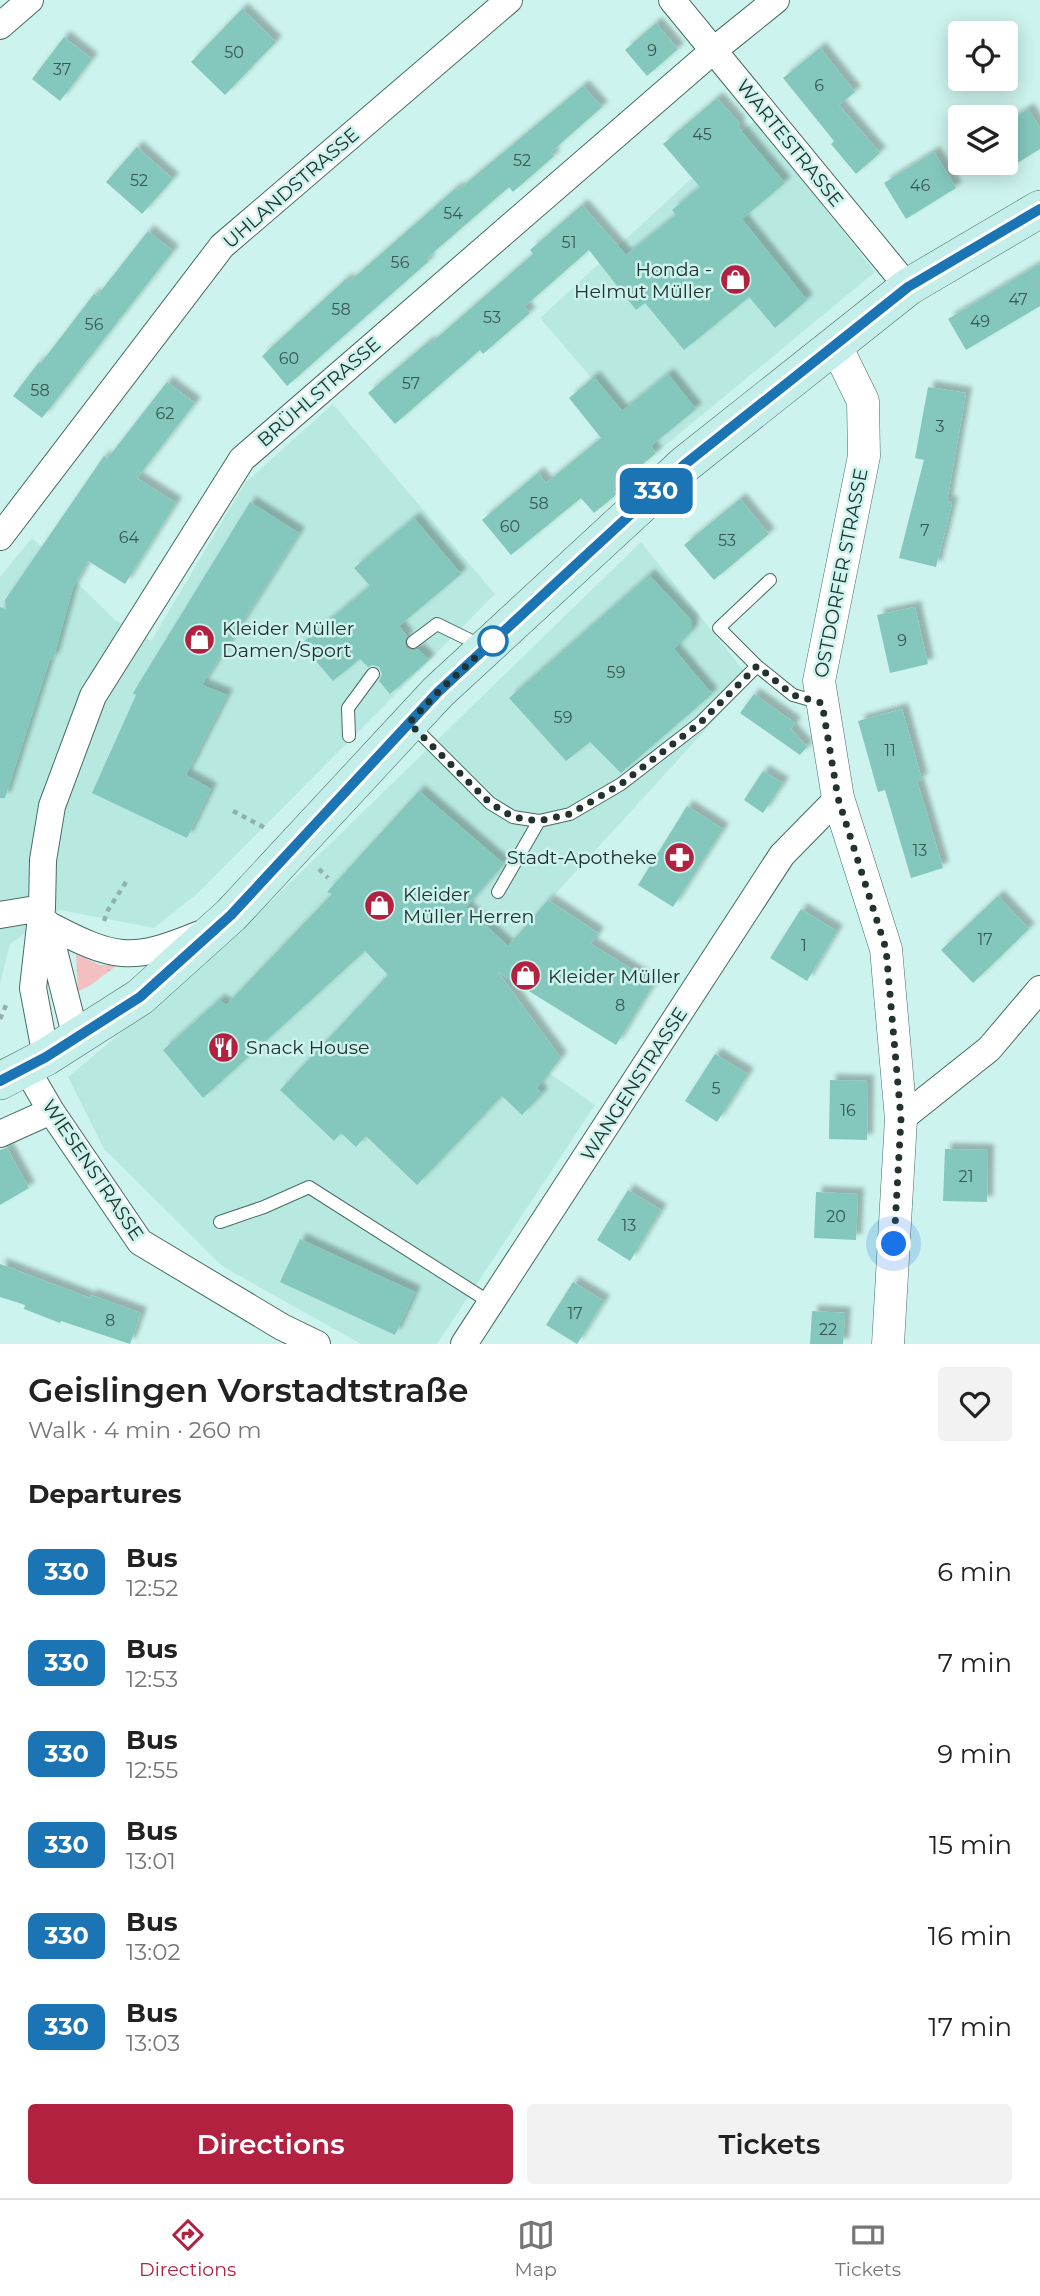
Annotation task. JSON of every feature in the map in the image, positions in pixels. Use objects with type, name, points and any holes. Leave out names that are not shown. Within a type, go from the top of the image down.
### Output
[{"type":"main road","points":[[37,1061],[140,997],[218,927],[438,692],[684,465],[908,287],[1040,209]]},
{"type":"street","points":[[0,26],[30,0]]},
{"type":"street","name":"UHLANDSTRASSE","points":[[0,537],[222,246],[509,0]]},
{"type":"street","name":"WARTESTRASSE","points":[[672,0],[908,287]]},
{"type":"street","name":"BRÜHLSTRASSE","points":[[37,1061],[45,916],[43,860],[52,806],[93,696],[242,458],[776,0]]},
{"type":"street","name":"OSTDORFER STRASSE","points":[[835,344],[863,401],[864,456],[819,681],[838,798],[886,949],[901,1119],[888,1344]]},
{"type":"street","name":"WANGENSTRASSE","points":[[464,1344],[782,855],[838,798]]},
{"type":"street","points":[[0,915],[45,916],[98,948],[132,955],[173,946],[218,927]]},
{"type":"street","name":"BRÜHLSTRASSE","points":[[37,1061],[33,988],[45,916]]},
{"type":"street","points":[[901,1119],[989,1049],[1040,989]]},
{"type":"street","name":"WIESENSTRASSE","points":[[37,1061],[51,1111],[140,1242],[279,1335],[317,1344]]},
{"type":"street","points":[[0,1134],[51,1111]]},
{"type":"lane","points":[[770,580],[719,628],[757,666],[793,695],[822,703]]},
{"type":"lane","points":[[413,642],[437,624],[486,648]]},
{"type":"lane","points":[[409,723],[490,803],[513,817],[539,821],[570,814],[621,784],[700,723],[757,666]]},
{"type":"lane","points":[[349,736],[348,708],[373,674]]},
{"type":"lane","points":[[498,892],[539,821]]},
{"type":"lane","points":[[220,1222],[264,1207],[309,1187],[491,1303]]},
{"type":"shaded area","points":[[755,120],[875,272],[656,453],[540,318]]},
{"type":"shaded area","points":[[333,404],[495,594],[198,893],[154,928],[60,910],[10,944],[0,984],[0,577],[32,538],[115,620],[151,641],[245,483]]},
{"type":"shaded area","points":[[641,542],[751,680],[453,1006],[595,1105],[437,1344],[361,1344],[222,1266],[104,1149],[68,1077],[226,945]]},
{"type":"green space","points":[[76,954],[100,965],[117,965],[91,985],[78,991]]},
{"type":"building","points":[[242,9],[276,42],[225,95],[191,62]]},
{"type":"building","points":[[656,23],[678,49],[647,76],[625,50]]},
{"type":"building","points":[[64,37],[92,59],[60,101],[32,79]]},
{"type":"building","points":[[820,48],[855,92],[839,105],[880,153],[856,174],[831,144],[834,141],[783,78]]},
{"type":"building","points":[[583,86],[602,107],[551,152],[554,156],[513,192],[509,187],[287,386],[262,356],[346,279],[349,282],[456,188],[458,190]]},
{"type":"building","points":[[717,98],[785,183],[742,219],[807,300],[775,328],[749,297],[684,350],[645,303],[636,310],[589,250],[524,307],[530,313],[483,354],[480,350],[395,424],[368,393],[428,342],[430,344],[533,254],[530,250],[582,205],[626,255],[676,215],[672,210],[700,187],[663,144]]},
{"type":"building","points":[[1028,109],[1040,128],[1040,149],[1018,163],[1018,115]]},
{"type":"building","points":[[137,147],[173,179],[142,214],[106,182]]},
{"type":"building","points":[[934,152],[956,188],[906,219],[884,183]]},
{"type":"building","points":[[148,231],[173,251],[42,418],[13,396]]},
{"type":"building","points":[[1040,264],[1040,306],[966,350],[948,319]]},
{"type":"building","points":[[668,374],[696,409],[651,446],[656,453],[613,489],[617,494],[594,513],[581,498],[511,555],[482,520],[538,473],[546,483],[601,438],[569,398],[594,377],[622,411]]},
{"type":"building","points":[[167,382],[195,403],[137,478],[176,503],[125,584],[88,561],[73,588],[53,660],[50,659],[5,798],[0,798],[0,607],[6,609],[5,600],[104,456],[107,459]]},
{"type":"building","points":[[928,387],[966,393],[947,501],[952,503],[936,567],[899,558],[924,460],[915,458]]},
{"type":"building","points":[[740,499],[769,534],[714,580],[684,545]]},
{"type":"building","name":"Kleider Müller Damen/Sport","points":[[250,502],[299,533],[202,685],[227,695],[186,775],[211,789],[187,838],[92,793],[136,695],[133,693]]},
{"type":"building","points":[[414,518],[461,574],[399,626],[407,636],[404,642],[406,648],[413,651],[418,649],[429,660],[390,694],[379,681],[382,674],[379,667],[368,667],[360,659],[333,681],[301,644],[370,586],[354,568]]},
{"type":"building","points":[[649,575],[692,621],[692,631],[674,649],[712,694],[621,773],[590,742],[566,761],[509,698]]},
{"type":"building","points":[[915,607],[928,664],[890,673],[877,615]]},
{"type":"building","points":[[754,694],[795,723],[791,729],[807,747],[800,755],[740,713]]},
{"type":"building","points":[[902,709],[922,780],[917,781],[943,868],[911,878],[885,790],[878,792],[858,721]]},
{"type":"building","points":[[763,771],[783,783],[763,813],[744,800]]},
{"type":"building","points":[[419,791],[504,864],[466,907],[508,946],[548,900],[598,933],[591,944],[654,983],[616,1045],[498,972],[561,1058],[537,1088],[542,1094],[522,1115],[502,1096],[417,1185],[366,1136],[356,1147],[341,1133],[334,1141],[280,1090],[388,975],[365,951],[203,1098],[163,1050],[219,1000],[226,1005],[332,894],[327,892]]},
{"type":"building","name":"Stadt-Apotheke","points":[[687,806],[723,829],[673,907],[638,885]]},
{"type":"building","points":[[998,896],[1029,929],[973,983],[941,950]]},
{"type":"building","points":[[801,909],[837,931],[807,981],[770,958]]},
{"type":"building","points":[[715,1054],[748,1074],[717,1122],[685,1101]]},
{"type":"building","points":[[830,1080],[868,1081],[867,1140],[829,1139]]},
{"type":"building","points":[[7,1148],[29,1188],[0,1205],[0,1150]]},
{"type":"building","points":[[945,1149],[988,1150],[987,1202],[943,1201]]},
{"type":"building","points":[[628,1190],[661,1210],[630,1261],[597,1240]]},
{"type":"building","points":[[816,1192],[858,1194],[856,1240],[814,1238]]},
{"type":"building","points":[[300,1239],[415,1292],[395,1335],[280,1282]]},
{"type":"building","points":[[0,1264],[90,1298],[91,1295],[141,1313],[130,1344],[61,1321],[60,1323],[24,1309],[25,1305],[0,1297]]},
{"type":"building","points":[[573,1282],[604,1301],[577,1344],[546,1325]]},
{"type":"building","points":[[812,1311],[845,1313],[843,1344],[810,1344]]},
{"type":"bus line","name":"330","points":[[0,1081],[46,1057],[140,997],[231,915],[438,692],[684,465],[908,287],[1040,209]]},
{"type":"place","name":"Honda - Helmut Müller","points":[[735,280]]},
{"type":"place","name":"Kleider Müller Damen/Sport","points":[[199,639]]},
{"type":"place","name":"Stadt-Apotheke","points":[[680,857]]},
{"type":"place","name":"Kleider Müller Herren","points":[[380,905]]},
{"type":"place","name":"Kleider Müller","points":[[525,976]]},
{"type":"place","name":"Snack House","points":[[223,1047]]},
{"type":"route","points":[[493,641],[409,723],[490,803],[513,817],[539,821],[570,814],[621,784],[700,723],[757,666],[793,695],[822,703],[838,798],[886,949],[901,1119],[894,1244]]}]
